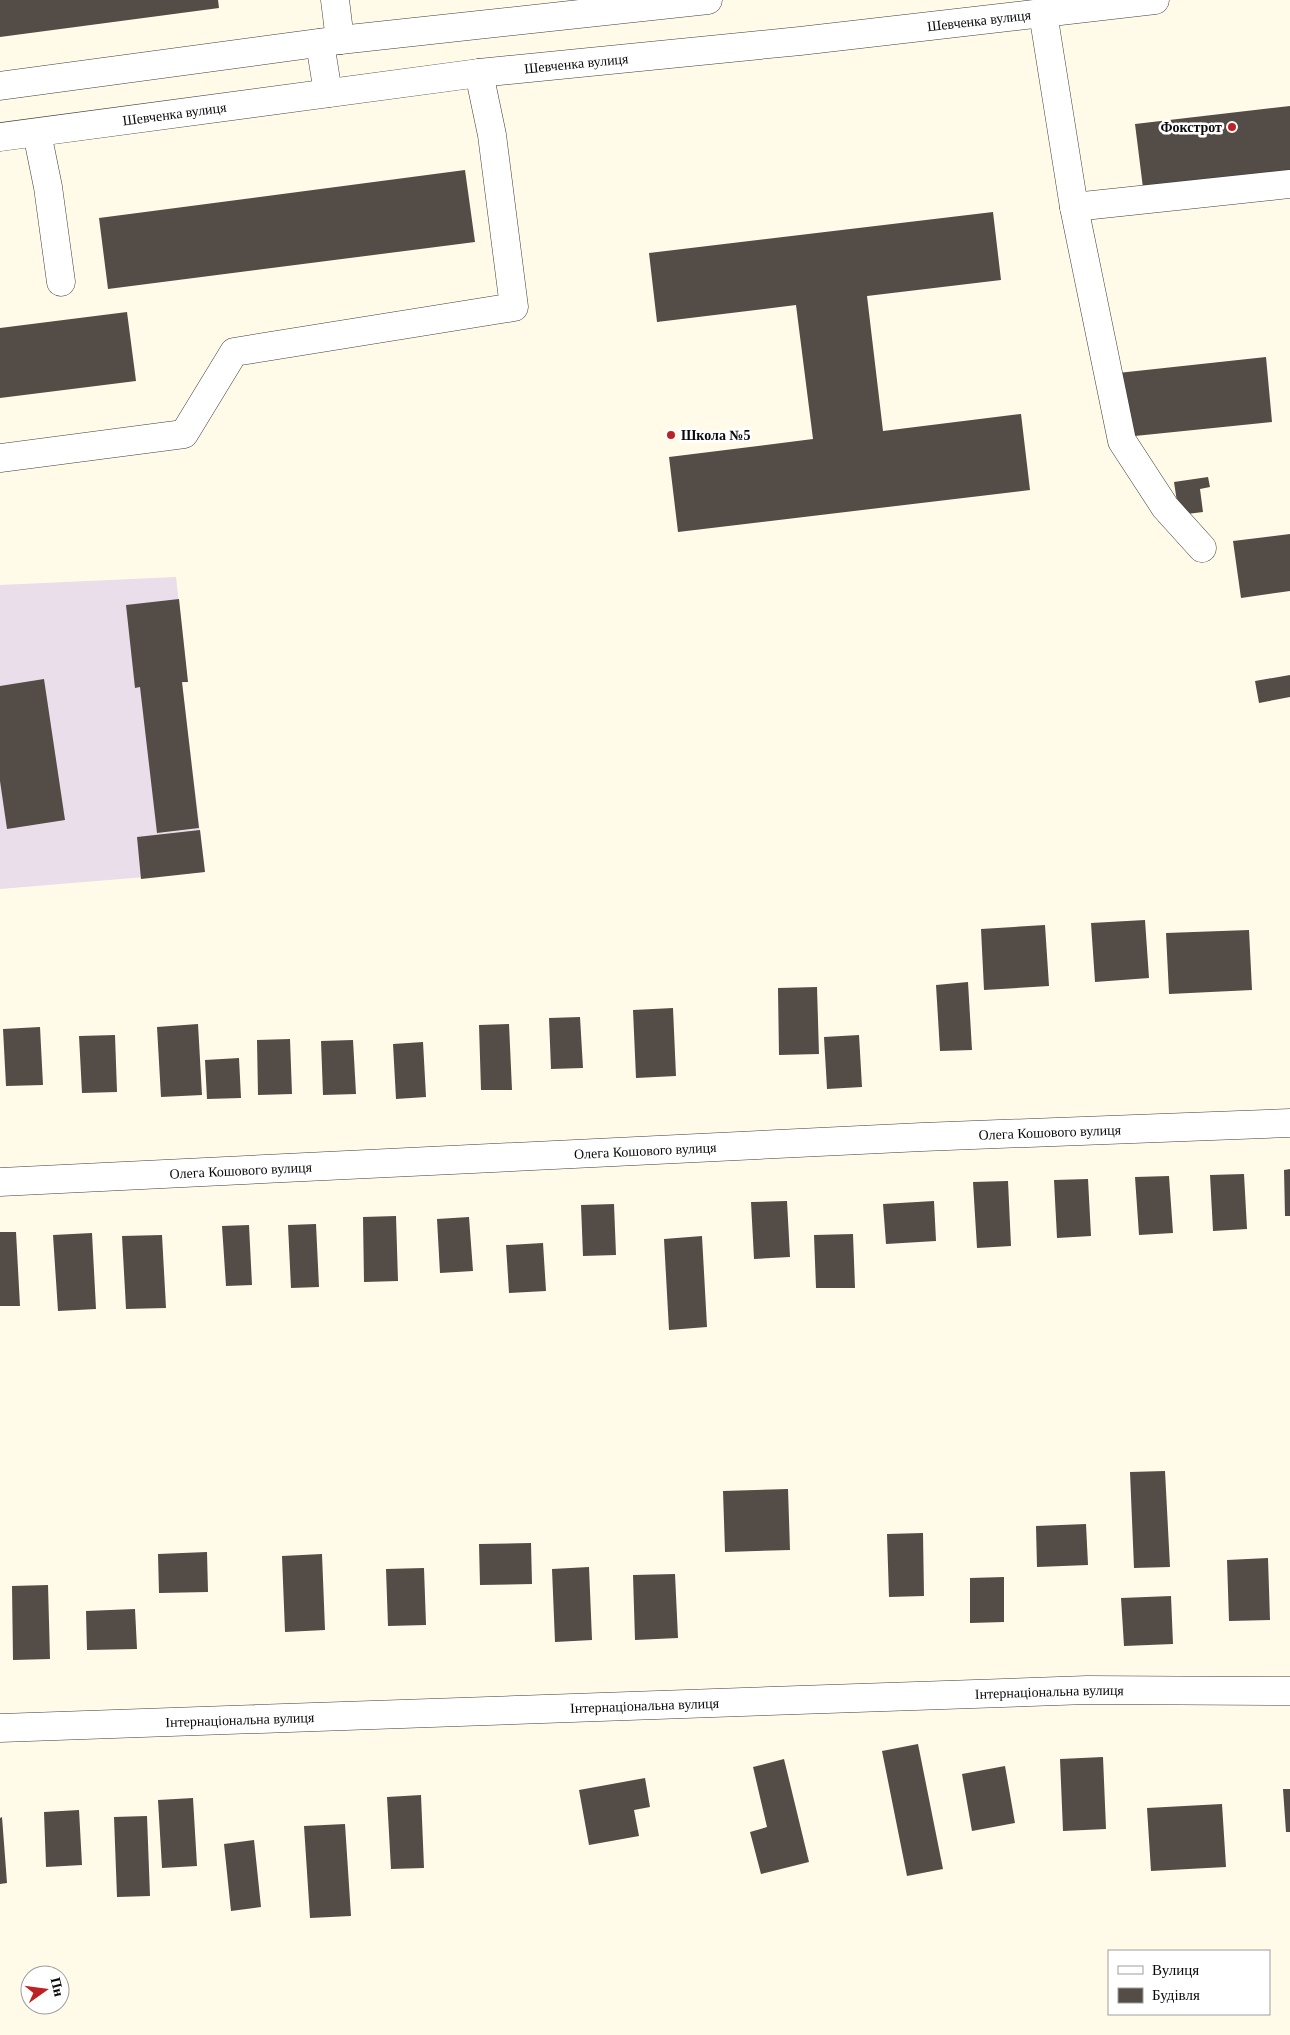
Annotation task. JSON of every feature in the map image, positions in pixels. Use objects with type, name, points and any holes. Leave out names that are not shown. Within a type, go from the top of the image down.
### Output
[{"type":"street","points":[[328,93],[330,42],[335,0]]},
{"type":"street","points":[[0,86],[330,42],[708,0]]},
{"type":"street","name":"Шевченка вулиця","points":[[0,137],[479,73],[800,41],[1155,0]]},
{"type":"street","points":[[1043,13],[1074,207],[1122,441],[1165,507],[1202,548]]},
{"type":"street","points":[[0,458],[184,434],[234,352],[514,307],[492,135],[479,73]]},
{"type":"street","points":[[37,133],[48,187],[61,282]]},
{"type":"street","points":[[1074,207],[1290,184]]},
{"type":"street","name":"Олега Кошового вулиця","points":[[0,1182],[922,1137],[1290,1123]]},
{"type":"street","name":"Інтернаціональна вулиця","points":[[0,1728],[1077,1690],[1290,1691]]},
{"type":"shaded area","points":[[176,577],[188,682],[182,683],[205,872],[0,889],[0,585]]},
{"type":"building","points":[[0,0],[218,0],[219,8],[0,37]]},
{"type":"building","points":[[1290,106],[1290,178],[1144,196],[1135,124]]},
{"type":"building","points":[[465,170],[475,242],[108,289],[99,218]]},
{"type":"building","points":[[993,212],[1001,280],[867,296],[883,431],[1021,414],[1030,490],[678,532],[669,457],[813,439],[796,305],[657,322],[649,253]]},
{"type":"building","points":[[127,312],[136,381],[0,398],[0,328]]},
{"type":"building","points":[[1266,357],[1272,422],[1125,437],[1118,373]]},
{"type":"building","points":[[1208,477],[1210,487],[1200,489],[1203,512],[1179,515],[1174,482]]},
{"type":"building","points":[[1290,534],[1290,591],[1241,598],[1233,541]]},
{"type":"building","points":[[179,599],[188,682],[182,682],[199,828],[157,833],[140,687],[135,688],[126,605]]},
{"type":"building","points":[[1290,675],[1290,697],[1259,703],[1255,681]]},
{"type":"building","points":[[44,679],[65,820],[7,829],[0,781],[0,686]]},
{"type":"building","points":[[200,830],[205,872],[141,879],[137,837]]},
{"type":"building","points":[[1145,920],[1149,978],[1095,982],[1091,923]]},
{"type":"building","points":[[1045,925],[1049,986],[984,990],[981,929]]},
{"type":"building","points":[[1249,930],[1252,990],[1169,994],[1166,933]]},
{"type":"building","points":[[968,982],[972,1050],[940,1051],[936,985]]},
{"type":"building","points":[[817,987],[819,1054],[779,1055],[778,988]]},
{"type":"building","points":[[673,1008],[676,1076],[636,1078],[633,1010]]},
{"type":"building","points":[[580,1017],[583,1068],[551,1069],[549,1018]]},
{"type":"building","points":[[198,1024],[202,1095],[161,1097],[157,1027]]},
{"type":"building","points":[[509,1024],[512,1090],[481,1090],[479,1025]]},
{"type":"building","points":[[40,1027],[43,1085],[6,1086],[3,1029]]},
{"type":"building","points":[[115,1035],[117,1092],[82,1093],[79,1036]]},
{"type":"building","points":[[859,1035],[862,1087],[827,1089],[824,1037]]},
{"type":"building","points":[[290,1039],[292,1094],[258,1095],[257,1040]]},
{"type":"building","points":[[353,1040],[356,1094],[323,1095],[321,1041]]},
{"type":"building","points":[[423,1042],[426,1097],[396,1099],[393,1044]]},
{"type":"building","points":[[239,1058],[241,1098],[207,1099],[205,1060]]},
{"type":"building","points":[[1290,1169],[1290,1216],[1285,1216],[1284,1170]]},
{"type":"building","points":[[1244,1174],[1247,1229],[1213,1231],[1210,1175]]},
{"type":"building","points":[[1169,1176],[1173,1233],[1139,1235],[1135,1177]]},
{"type":"building","points":[[1088,1179],[1091,1236],[1057,1238],[1054,1180]]},
{"type":"building","points":[[1008,1181],[1011,1246],[977,1248],[973,1182]]},
{"type":"building","points":[[787,1201],[790,1257],[754,1259],[751,1202]]},
{"type":"building","points":[[934,1201],[936,1241],[886,1244],[883,1204]]},
{"type":"building","points":[[614,1204],[616,1255],[583,1256],[581,1205]]},
{"type":"building","points":[[396,1216],[398,1281],[364,1282],[363,1217]]},
{"type":"building","points":[[469,1217],[473,1271],[440,1273],[437,1219]]},
{"type":"building","points":[[316,1224],[319,1287],[291,1288],[288,1225]]},
{"type":"building","points":[[249,1225],[252,1285],[226,1286],[222,1226]]},
{"type":"building","points":[[0,1232],[16,1232],[20,1306],[0,1306]]},
{"type":"building","points":[[92,1233],[96,1309],[58,1311],[53,1235]]},
{"type":"building","points":[[853,1234],[855,1288],[816,1288],[814,1235]]},
{"type":"building","points":[[162,1235],[166,1308],[126,1309],[122,1236]]},
{"type":"building","points":[[702,1236],[707,1327],[669,1330],[664,1239]]},
{"type":"building","points":[[543,1243],[546,1291],[509,1293],[506,1245]]},
{"type":"building","points":[[1165,1471],[1170,1567],[1134,1568],[1130,1472]]},
{"type":"building","points":[[788,1489],[790,1550],[725,1552],[723,1491]]},
{"type":"building","points":[[1086,1524],[1088,1565],[1037,1567],[1036,1526]]},
{"type":"building","points":[[923,1533],[924,1596],[889,1597],[887,1534]]},
{"type":"building","points":[[531,1543],[532,1584],[480,1585],[479,1544]]},
{"type":"building","points":[[207,1552],[208,1592],[159,1593],[158,1554]]},
{"type":"building","points":[[322,1554],[325,1630],[285,1632],[282,1556]]},
{"type":"building","points":[[1268,1558],[1270,1620],[1229,1621],[1227,1560]]},
{"type":"building","points":[[589,1567],[592,1640],[555,1642],[552,1569]]},
{"type":"building","points":[[424,1568],[426,1625],[388,1626],[386,1569]]},
{"type":"building","points":[[675,1574],[678,1638],[635,1640],[633,1575]]},
{"type":"building","points":[[1004,1577],[1004,1622],[970,1623],[970,1578]]},
{"type":"building","points":[[48,1585],[50,1659],[13,1660],[12,1586]]},
{"type":"building","points":[[1171,1596],[1173,1644],[1124,1646],[1121,1598]]},
{"type":"building","points":[[135,1609],[137,1649],[87,1650],[86,1611]]},
{"type":"building","points":[[918,1744],[943,1869],[907,1876],[882,1751]]},
{"type":"building","points":[[1103,1757],[1106,1829],[1063,1831],[1060,1759]]},
{"type":"building","points":[[784,1759],[809,1862],[761,1874],[750,1832],[767,1827],[753,1767]]},
{"type":"building","points":[[1005,1766],[1015,1823],[972,1831],[962,1774]]},
{"type":"building","points":[[645,1778],[650,1807],[634,1810],[639,1836],[589,1845],[579,1790]]},
{"type":"building","points":[[1283,1789],[1290,1789],[1290,1832],[1286,1832]]},
{"type":"building","points":[[421,1795],[424,1868],[391,1869],[387,1797]]},
{"type":"building","points":[[193,1798],[197,1866],[162,1868],[158,1800]]},
{"type":"building","points":[[1222,1804],[1226,1867],[1151,1871],[1147,1808]]},
{"type":"building","points":[[79,1810],[82,1865],[46,1867],[44,1812]]},
{"type":"building","points":[[147,1816],[150,1896],[117,1897],[114,1817]]},
{"type":"building","points":[[2,1817],[7,1883],[0,1884],[0,1818]]},
{"type":"building","points":[[345,1824],[351,1916],[310,1918],[304,1826]]},
{"type":"building","points":[[254,1840],[261,1907],[231,1911],[224,1844]]},
{"type":"place","name":"Фокстрот","points":[[1232,127]]},
{"type":"place","name":"Школа №5","points":[[671,435]]}]
